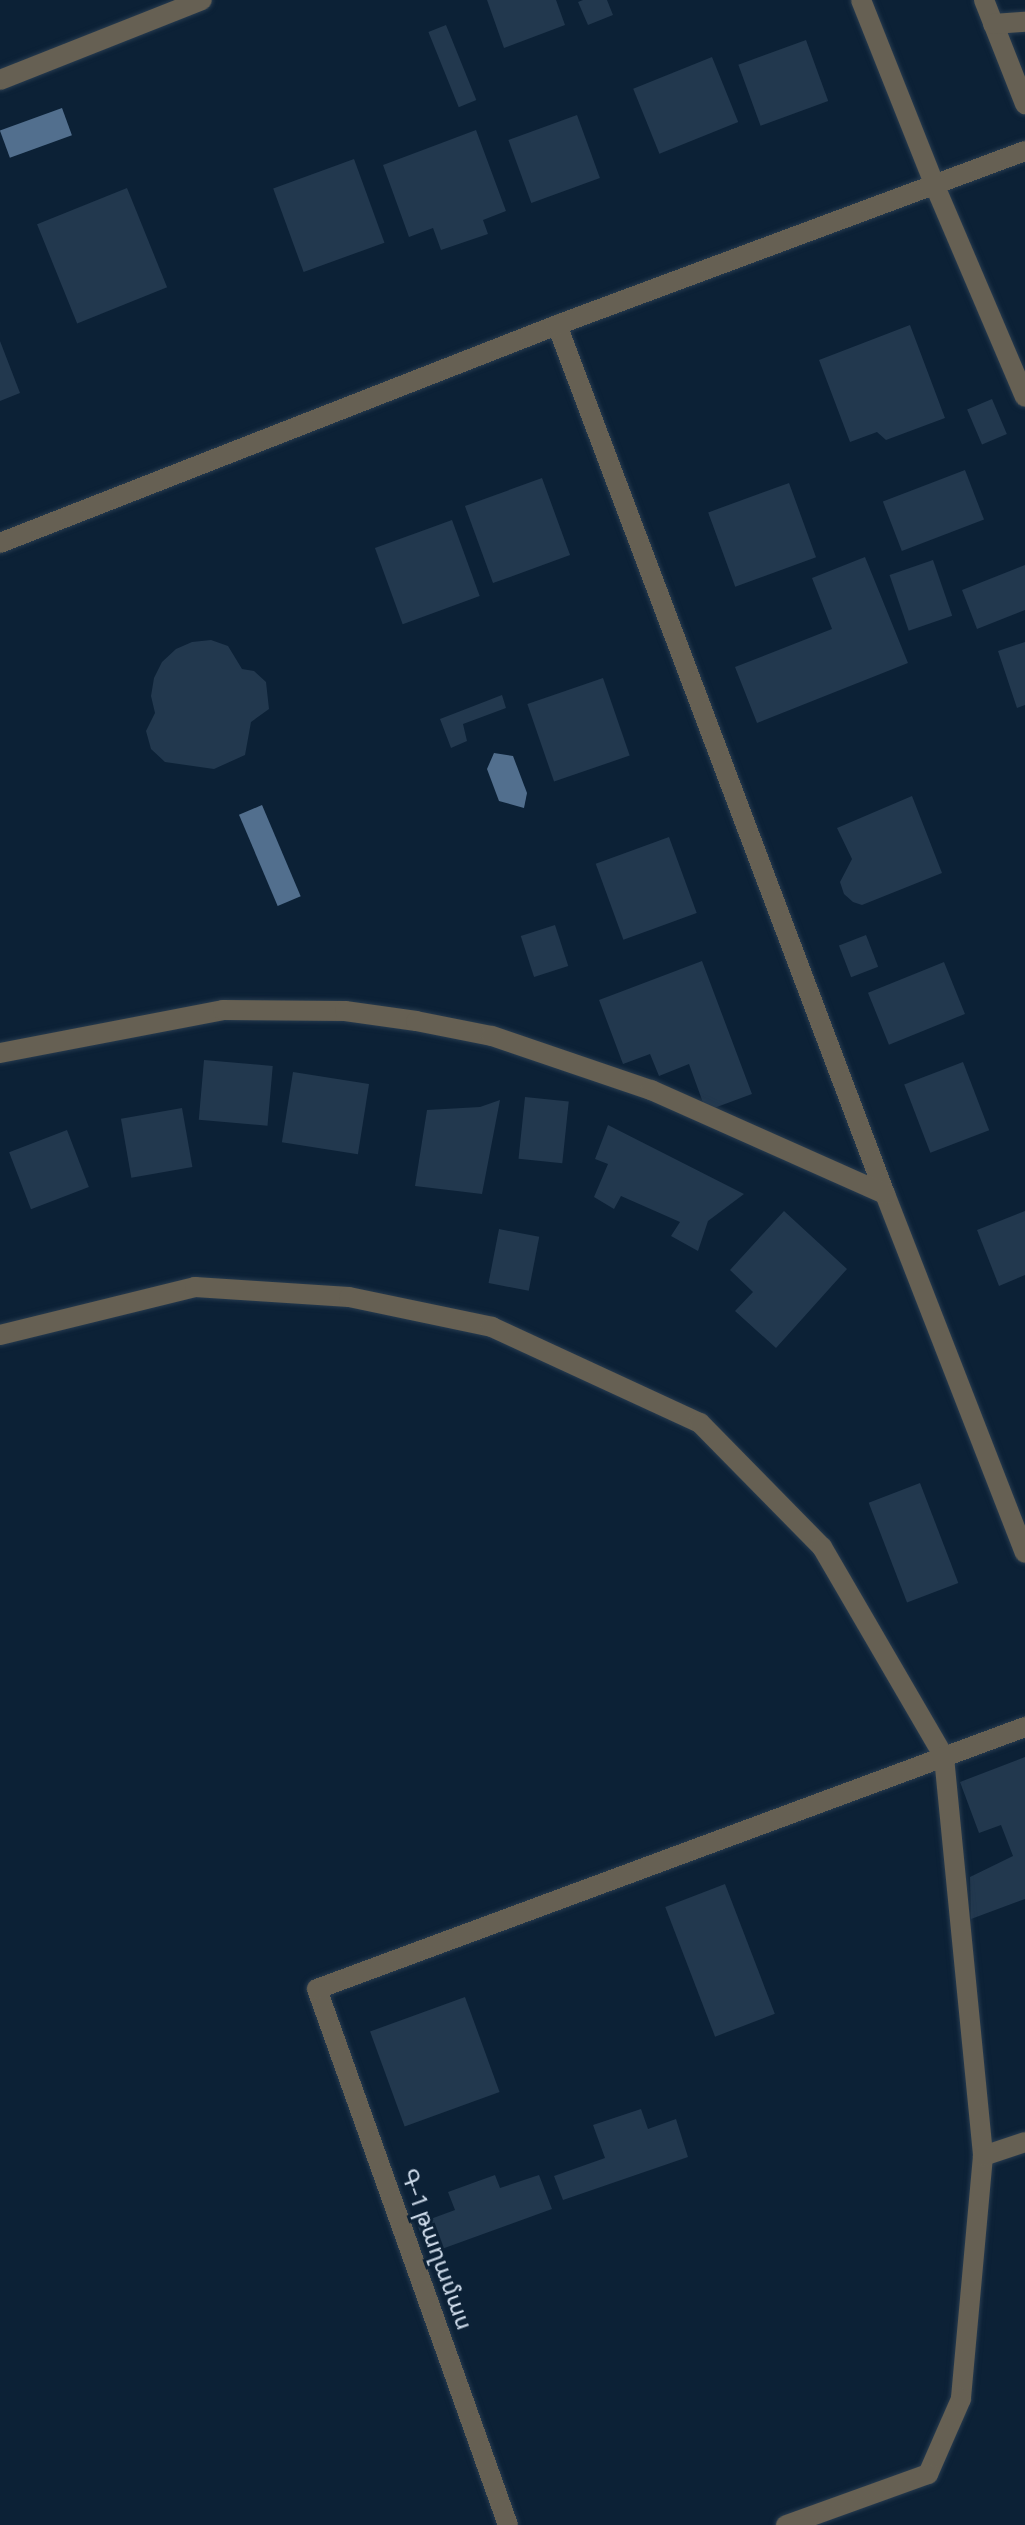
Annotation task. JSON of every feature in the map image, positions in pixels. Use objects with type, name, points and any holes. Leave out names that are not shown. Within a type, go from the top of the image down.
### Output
[{"type":"street","points":[[0,80],[202,0]]},
{"type":"street","points":[[861,0],[935,186],[1025,397]]},
{"type":"street","points":[[984,0],[1025,104]]},
{"type":"street","points":[[993,24],[1025,22]]},
{"type":"street","points":[[0,543],[557,325],[1025,151]]},
{"type":"street","points":[[557,325],[885,1194],[1025,1553]]},
{"type":"street","points":[[0,1053],[223,1010],[345,1011],[416,1021],[492,1036],[651,1090],[885,1194]]},
{"type":"street","points":[[0,1335],[195,1287],[349,1297],[492,1327],[700,1423],[822,1547],[944,1757],[983,2156],[961,2399],[928,2474],[786,2525]]},
{"type":"street","points":[[944,1757],[1025,1727]]},
{"type":"street","name":"Գ-1 թաղամաս","points":[[508,2525],[317,1989],[944,1757]]},
{"type":"street","points":[[983,2156],[1025,2142]]},
{"type":"water","points":[[62,108],[72,135],[10,158],[0,131]]},
{"type":"water","points":[[494,753],[513,756],[527,793],[524,808],[499,801],[487,769]]},
{"type":"water","points":[[262,805],[301,896],[278,906],[239,815]]},
{"type":"building","points":[[487,0],[556,0],[565,25],[504,48]]},
{"type":"building","points":[[607,0],[613,15],[588,25],[578,2]]},
{"type":"building","points":[[446,25],[476,100],[459,107],[428,32]]},
{"type":"building","points":[[806,40],[828,101],[761,126],[738,65]]},
{"type":"building","points":[[712,57],[738,122],[659,154],[633,89]]},
{"type":"building","points":[[577,115],[600,178],[531,203],[508,140]]},
{"type":"building","points":[[476,130],[506,211],[483,220],[488,234],[441,250],[433,228],[409,237],[383,165]]},
{"type":"building","points":[[354,159],[384,243],[304,272],[273,188]]},
{"type":"building","points":[[127,188],[167,287],[77,324],[37,224]]},
{"type":"building","points":[[910,325],[945,418],[886,440],[877,432],[850,442],[819,360]]},
{"type":"building","points":[[0,341],[20,393],[0,401]]},
{"type":"building","points":[[992,399],[1007,434],[982,445],[967,410]]},
{"type":"building","points":[[965,470],[984,519],[902,551],[883,502]]},
{"type":"building","points":[[542,478],[570,555],[493,583],[465,506]]},
{"type":"building","points":[[789,483],[816,557],[735,587],[708,512]]},
{"type":"building","points":[[452,520],[480,596],[403,624],[375,548]]},
{"type":"building","points":[[865,557],[908,663],[757,723],[735,667],[832,629],[812,578]]},
{"type":"building","points":[[933,560],[952,616],[909,631],[890,575]]},
{"type":"building","points":[[1025,565],[1025,610],[977,629],[962,590]]},
{"type":"building","points":[[211,640],[228,646],[242,669],[254,671],[266,682],[269,709],[251,722],[245,755],[214,769],[165,762],[151,749],[146,731],[155,713],[151,696],[154,678],[162,662],[176,649],[192,642]]},
{"type":"building","points":[[1025,642],[1025,705],[1017,708],[998,651]]},
{"type":"building","points":[[603,678],[630,756],[554,782],[527,704]]},
{"type":"building","points":[[502,695],[506,708],[463,724],[467,741],[451,748],[440,719]]},
{"type":"building","points":[[912,796],[942,873],[862,905],[853,902],[844,894],[840,882],[852,859],[837,828]]},
{"type":"building","points":[[669,837],[697,913],[623,940],[596,864]]},
{"type":"building","points":[[555,925],[568,966],[534,977],[521,936]]},
{"type":"building","points":[[866,935],[878,967],[851,977],[839,945]]},
{"type":"building","points":[[702,961],[752,1094],[706,1111],[689,1064],[659,1076],[650,1054],[623,1064],[599,1000]]},
{"type":"building","points":[[944,962],[965,1014],[889,1045],[868,993]]},
{"type":"building","points":[[204,1060],[273,1066],[268,1126],[199,1120]]},
{"type":"building","points":[[963,1062],[989,1130],[930,1153],[904,1085]]},
{"type":"building","points":[[293,1072],[369,1084],[358,1154],[282,1142]]},
{"type":"building","points":[[525,1097],[569,1102],[562,1163],[519,1159]]},
{"type":"building","points":[[500,1100],[482,1194],[415,1186],[427,1110],[480,1107]]},
{"type":"building","points":[[182,1108],[192,1167],[131,1178],[121,1119]]},
{"type":"building","points":[[608,1125],[744,1194],[708,1221],[698,1251],[671,1236],[680,1222],[621,1196],[614,1209],[594,1197],[608,1164],[595,1159]]},
{"type":"building","points":[[67,1130],[89,1187],[31,1209],[9,1152]]},
{"type":"building","points":[[784,1211],[847,1269],[776,1348],[735,1311],[753,1292],[730,1270]]},
{"type":"building","points":[[1025,1211],[1025,1275],[999,1286],[977,1230]]},
{"type":"building","points":[[499,1229],[539,1237],[529,1291],[489,1283]]},
{"type":"building","points":[[920,1483],[958,1583],[907,1603],[869,1503]]},
{"type":"building","points":[[1025,1757],[1025,1899],[971,1919],[970,1877],[1013,1856],[1001,1825],[979,1833],[960,1782]]},
{"type":"building","points":[[725,1884],[775,2014],[715,2037],[665,1907]]},
{"type":"building","points":[[465,1997],[500,2092],[405,2126],[370,2032]]},
{"type":"building","points":[[641,2109],[648,2129],[676,2119],[688,2157],[563,2200],[554,2176],[605,2158],[593,2125]]},
{"type":"building","points":[[495,2175],[500,2188],[539,2175],[552,2209],[428,2254],[417,2224],[455,2210],[448,2192]]}]
